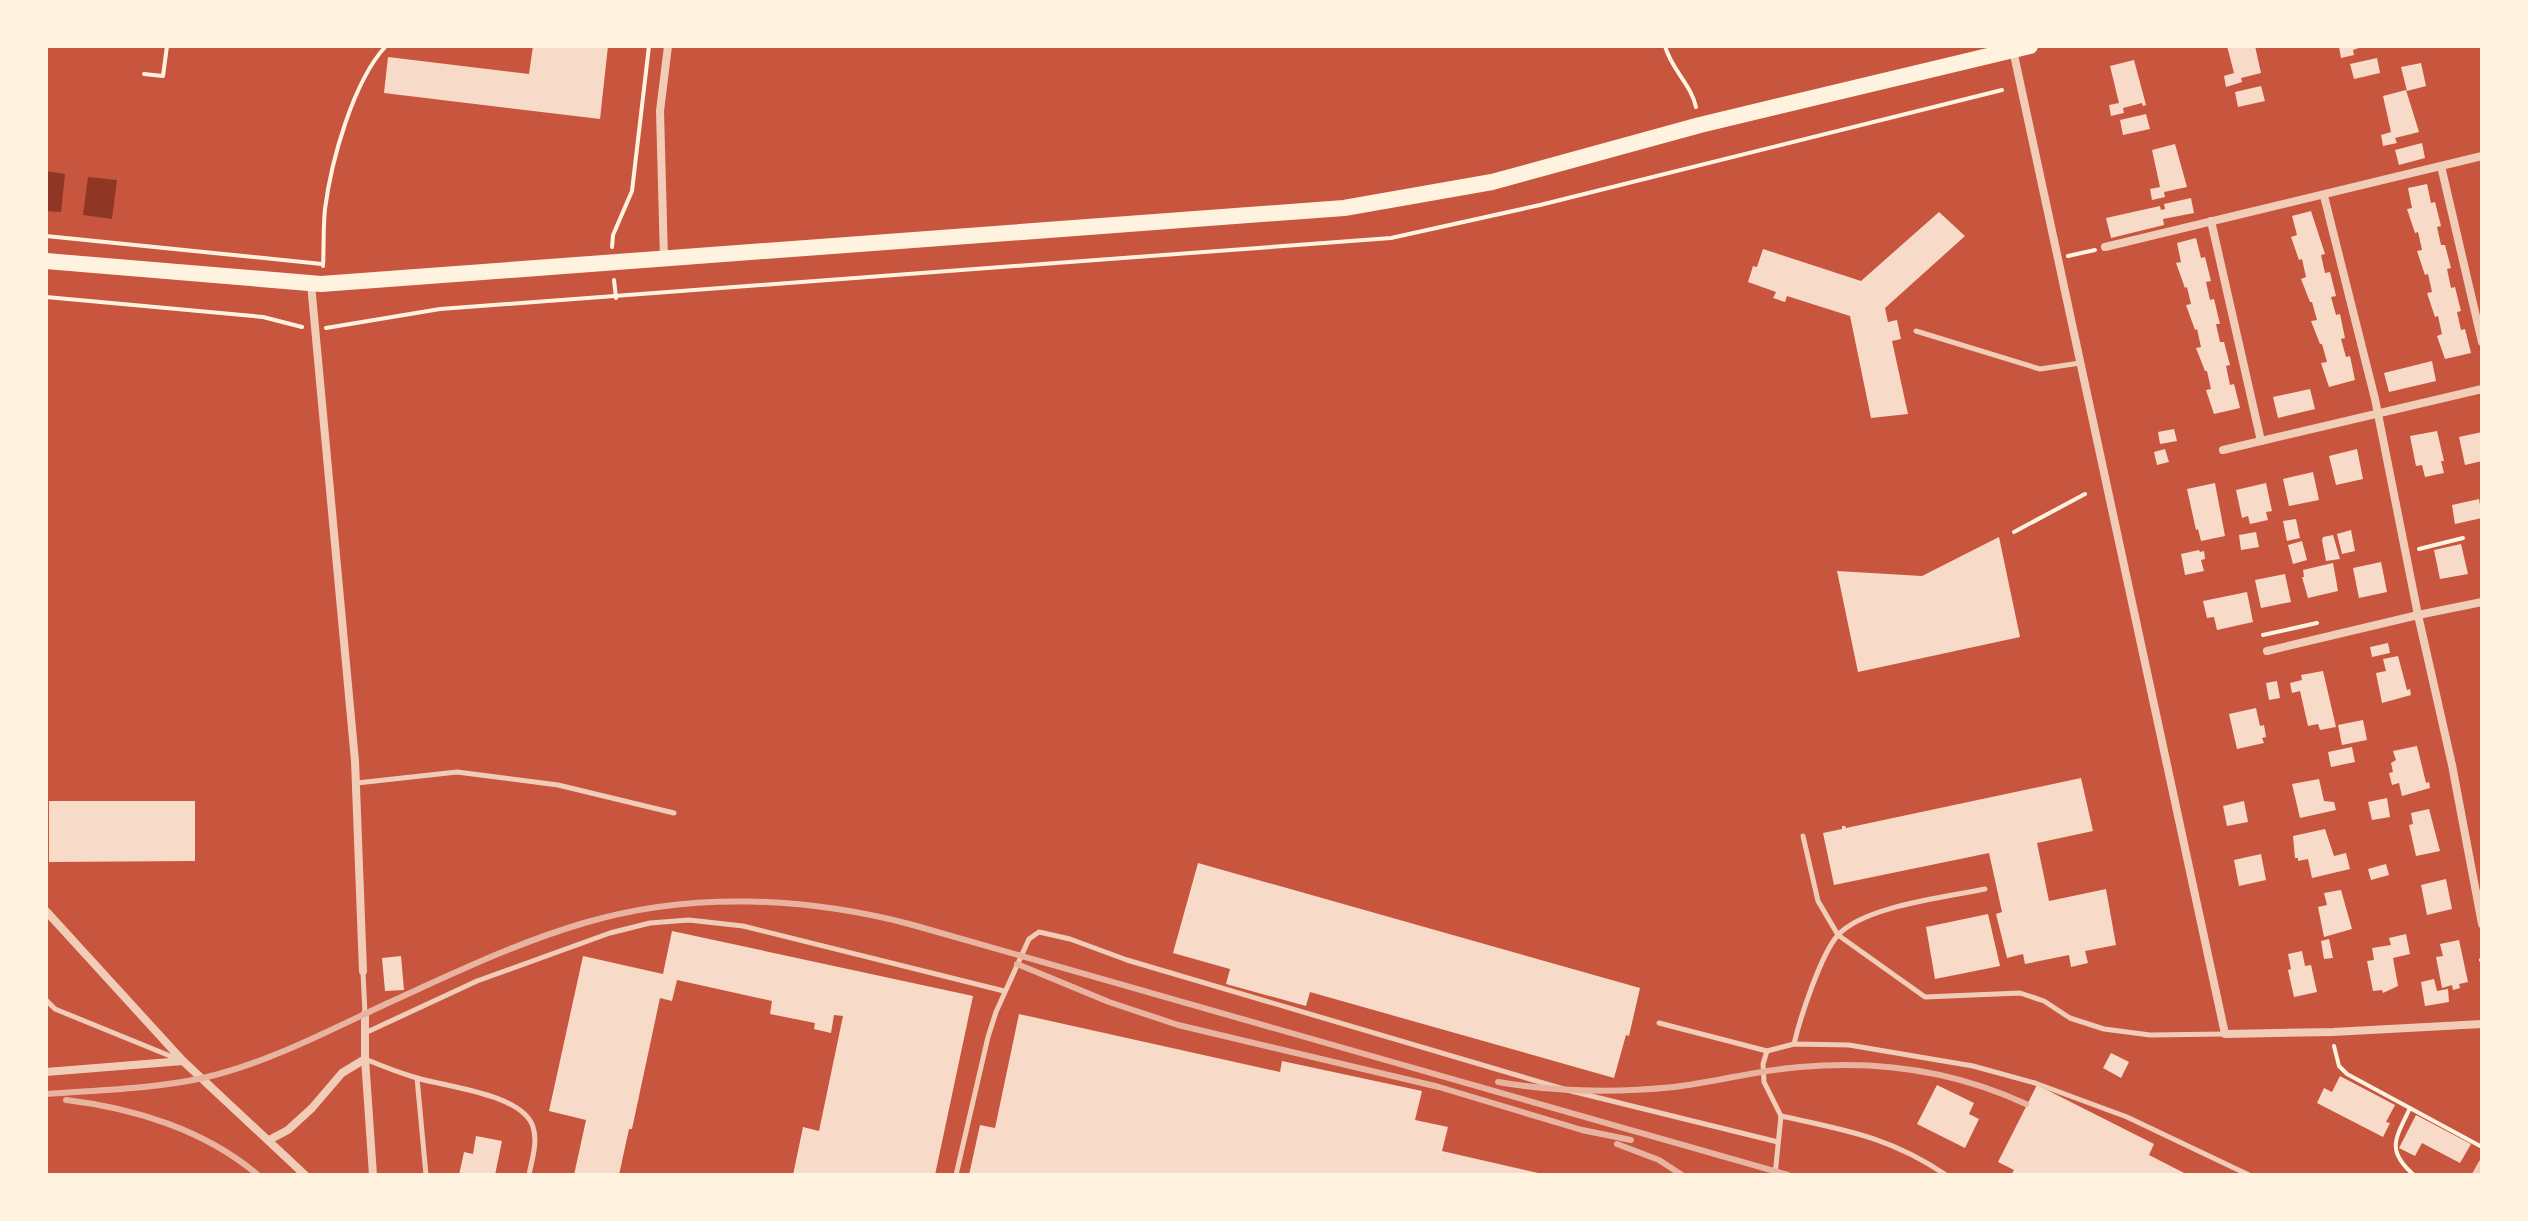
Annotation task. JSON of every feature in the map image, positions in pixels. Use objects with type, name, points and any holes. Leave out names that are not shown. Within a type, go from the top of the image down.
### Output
[{"type":"main road","points":[[46,261],[316,284],[1344,208],[1492,182],[1700,125],[2030,46]]},
{"type":"street","points":[[664,260],[660,111],[668,46]]},
{"type":"street","points":[[2013,50],[2225,1034],[2482,1024]]},
{"type":"street","points":[[2105,247],[2482,156]]},
{"type":"street","points":[[2441,166],[2482,342]]},
{"type":"street","points":[[2324,196],[2378,415],[2452,765],[2482,924]]},
{"type":"street","points":[[2211,221],[2261,441]]},
{"type":"street","points":[[316,284],[313,330],[356,783],[363,971]]},
{"type":"street","points":[[2223,450],[2482,389]]},
{"type":"street","points":[[2267,651],[2482,602]]},
{"type":"street","points":[[46,911],[183,1061],[305,1175]]},
{"type":"street","points":[[365,1014],[373,1175]]},
{"type":"street","points":[[269,1140],[288,1130],[342,1073],[365,1059]]},
{"type":"street","points":[[46,1072],[183,1061]]},
{"type":"street","points":[[2476,1175],[2482,1164]]},
{"type":"lane","points":[[1916,331],[2040,369],[2080,363]]},
{"type":"lane","points":[[356,783],[457,772],[558,785],[674,813]]},
{"type":"lane","points":[[1803,836],[1818,901],[1838,935],[1925,997],[2020,993],[2044,1001],[2070,1018],[2104,1029],[2150,1035],[2225,1034]]},
{"type":"lane","points":[[1794,1044],[1814,983],[1838,935],[1877,912],[1985,889]]},
{"type":"lane","points":[[365,1033],[477,981],[610,933],[650,923],[689,920],[743,926],[1004,991]]},
{"type":"lane","points":[[956,1175],[988,1037],[1004,991],[1029,939],[1039,932],[1052,933],[1127,960],[1567,1090],[1778,1142]]},
{"type":"lane","points":[[363,971],[365,1014]]},
{"type":"lane","points":[[46,1000],[55,1009],[183,1061]]},
{"type":"lane","points":[[46,1011],[55,1009]]},
{"type":"lane","points":[[1659,1023],[1767,1051],[1794,1044],[1849,1045],[1973,1066],[2035,1083],[2127,1117],[2249,1175]]},
{"type":"lane","points":[[1767,1051],[1763,1064],[1764,1082],[1781,1116],[1775,1175]]},
{"type":"lane","points":[[365,1059],[417,1078],[480,1092],[527,1116],[533,1125],[536,1141],[529,1175]]},
{"type":"lane","points":[[417,1078],[426,1175]]},
{"type":"lane","points":[[1781,1116],[1857,1133],[1899,1147],[1946,1175]]},
{"type":"path","points":[[144,74],[163,76],[167,46]]},
{"type":"path","points":[[316,284],[323,265],[325,210],[338,145],[370,67],[386,46]]},
{"type":"path","points":[[46,297],[263,317],[313,330],[440,309],[616,298],[613,235],[632,191],[649,46]]},
{"type":"path","points":[[1665,46],[1694,96],[1700,125]]},
{"type":"path","points":[[46,236],[323,265]]},
{"type":"path","points":[[2057,258],[2105,247]]},
{"type":"path","points":[[2014,532],[2085,494]]},
{"type":"path","points":[[2417,550],[2463,538]]},
{"type":"path","points":[[2263,635],[2322,621]]},
{"type":"path","points":[[2333,1032],[2335,1055],[2339,1066],[2347,1074],[2482,1147]]},
{"type":"path","points":[[2410,1108],[2394,1143],[2397,1155],[2414,1175]]},
{"type":"shaded area","points":[[46,171],[65,174],[61,212],[46,211]]},
{"type":"shaded area","points":[[88,177],[117,180],[112,219],[83,215]]},
{"type":"building","points":[[533,46],[608,46],[600,119],[384,93],[388,57],[529,74]]},
{"type":"building","points":[[2227,46],[2255,46],[2261,73],[2241,78],[2242,82],[2226,87],[2224,76],[2234,73]]},
{"type":"building","points":[[2365,46],[2353,50],[2354,55],[2341,58],[2339,47]]},
{"type":"building","points":[[2377,58],[2380,73],[2354,79],[2350,64]]},
{"type":"building","points":[[2134,60],[2146,105],[2142,103],[2123,108],[2124,113],[2111,116],[2109,105],[2119,103],[2110,66]]},
{"type":"building","points":[[2421,63],[2426,86],[2407,91],[2401,67]]},
{"type":"building","points":[[2261,86],[2265,101],[2238,107],[2235,92]]},
{"type":"building","points":[[2406,90],[2419,132],[2395,138],[2397,143],[2383,146],[2381,135],[2391,132],[2383,96]]},
{"type":"building","points":[[2146,114],[2150,129],[2123,135],[2120,120]]},
{"type":"building","points":[[2422,143],[2425,158],[2399,165],[2395,150]]},
{"type":"building","points":[[2175,144],[2187,187],[2164,192],[2165,197],[2152,200],[2150,189],[2160,187],[2152,150]]},
{"type":"building","points":[[2427,184],[2441,226],[2437,227],[2441,245],[2445,245],[2451,268],[2447,269],[2461,311],[2457,312],[2461,330],[2465,329],[2471,353],[2445,359],[2437,336],[2442,334],[2438,316],[2435,317],[2427,293],[2432,292],[2428,274],[2425,275],[2417,251],[2422,250],[2418,232],[2415,233],[2407,209],[2412,208],[2408,188]]},
{"type":"building","points":[[2191,198],[2194,213],[2163,219],[2164,225],[2111,238],[2106,218],[2160,206],[2161,210],[2165,209],[2164,204]]},
{"type":"building","points":[[2311,211],[2325,254],[2321,255],[2325,273],[2330,272],[2336,296],[2331,297],[2336,315],[2340,314],[2345,338],[2341,339],[2346,357],[2350,356],[2355,380],[2329,387],[2321,363],[2327,362],[2311,321],[2317,320],[2301,279],[2306,277],[2302,259],[2299,260],[2291,237],[2297,235],[2292,216]]},
{"type":"building","points":[[1939,212],[1965,236],[1885,308],[1888,322],[1897,320],[1901,339],[1892,341],[1908,414],[1871,418],[1850,316],[1787,296],[1785,302],[1773,298],[1776,292],[1748,282],[1753,266],[1757,267],[1763,249],[1861,281]]},
{"type":"building","points":[[2196,238],[2201,258],[2205,257],[2211,281],[2206,282],[2210,300],[2214,299],[2220,324],[2216,324],[2220,342],[2224,342],[2230,365],[2226,366],[2230,385],[2234,384],[2240,408],[2214,414],[2206,390],[2211,389],[2207,371],[2196,348],[2201,347],[2197,329],[2186,305],[2191,304],[2187,287],[2176,263],[2181,262],[2177,243]]},
{"type":"building","points":[[2432,361],[2436,381],[2389,392],[2384,373]]},
{"type":"building","points":[[2310,389],[2315,409],[2278,418],[2273,397]]},
{"type":"building","points":[[2174,429],[2177,441],[2160,444],[2158,432]]},
{"type":"building","points":[[2437,431],[2444,473],[2425,477],[2422,465],[2416,466],[2410,436]]},
{"type":"building","points":[[2482,432],[2482,461],[2465,465],[2459,437]]},
{"type":"building","points":[[2165,449],[2169,462],[2157,465],[2154,452]]},
{"type":"building","points":[[2357,449],[2363,479],[2336,485],[2329,456]]},
{"type":"building","points":[[2313,472],[2319,500],[2289,506],[2283,479]]},
{"type":"building","points":[[2215,483],[2225,536],[2201,541],[2187,489]]},
{"type":"building","points":[[2266,483],[2272,511],[2266,512],[2268,520],[2250,524],[2248,516],[2242,518],[2236,490]]},
{"type":"building","points":[[2479,499],[2482,518],[2455,524],[2452,505]]},
{"type":"building","points":[[2296,519],[2300,538],[2287,541],[2283,521]]},
{"type":"building","points":[[2351,530],[2355,551],[2342,554],[2337,534]]},
{"type":"building","points":[[2256,532],[2259,547],[2241,550],[2239,535]]},
{"type":"building","points":[[2333,535],[2340,559],[2326,561],[2322,540]]},
{"type":"building","points":[[1999,537],[2020,637],[1858,672],[1837,571],[1922,576]]},
{"type":"building","points":[[2302,541],[2307,560],[2293,564],[2288,545]]},
{"type":"building","points":[[2461,544],[2468,574],[2440,579],[2434,550]]},
{"type":"building","points":[[2204,551],[2205,559],[2201,560],[2204,571],[2185,575],[2181,554]]},
{"type":"building","points":[[2381,562],[2387,592],[2359,598],[2353,568]]},
{"type":"building","points":[[2333,563],[2338,591],[2308,598],[2303,570]]},
{"type":"building","points":[[2285,574],[2291,602],[2261,608],[2255,580]]},
{"type":"building","points":[[2247,592],[2253,622],[2217,630],[2214,617],[2207,618],[2203,601]]},
{"type":"building","points":[[2388,643],[2390,653],[2372,657],[2370,647]]},
{"type":"building","points":[[2398,656],[2411,695],[2382,703],[2376,673],[2386,671],[2383,659]]},
{"type":"building","points":[[2323,671],[2336,727],[2320,730],[2318,724],[2308,726],[2300,691],[2292,693],[2290,683],[2302,680],[2301,675]]},
{"type":"building","points":[[2277,681],[2280,698],[2269,700],[2266,683]]},
{"type":"building","points":[[2256,708],[2260,726],[2264,725],[2264,743],[2237,749],[2229,714]]},
{"type":"building","points":[[2363,720],[2367,740],[2342,745],[2338,725]]},
{"type":"building","points":[[2417,746],[2430,788],[2402,796],[2399,783],[2392,785],[2389,773],[2393,772],[2391,763],[2396,760],[2393,751]]},
{"type":"building","points":[[2352,747],[2355,762],[2331,767],[2328,752]]},
{"type":"building","points":[[2081,778],[2093,831],[2037,843],[2049,901],[2106,889],[2116,945],[2085,951],[2088,963],[2071,967],[2069,955],[2025,964],[2023,954],[2007,958],[1996,914],[2002,912],[1989,853],[1834,885],[1823,833],[1842,829],[1842,826],[1846,828]]},
{"type":"building","points":[[2319,779],[2324,801],[2334,802],[2336,810],[2300,818],[2292,784]]},
{"type":"building","points":[[2387,798],[2390,817],[2372,820],[2368,802]]},
{"type":"building","points":[[49,801],[195,801],[195,861],[49,862]]},
{"type":"building","points":[[2244,801],[2248,822],[2227,826],[2223,806]]},
{"type":"building","points":[[2429,809],[2440,851],[2416,856],[2409,825],[2413,824],[2411,813]]},
{"type":"building","points":[[2325,829],[2334,856],[2346,853],[2350,869],[2312,878],[2308,859],[2298,861],[2295,858],[2293,836]]},
{"type":"building","points":[[2261,854],[2266,880],[2239,886],[2234,860]]},
{"type":"building","points":[[1198,863],[1640,988],[1629,1036],[1626,1035],[1614,1078],[1310,992],[1306,1006],[1226,984],[1230,969],[1173,953]]},
{"type":"building","points":[[2386,864],[2389,875],[2371,880],[2368,869]]},
{"type":"building","points":[[2446,879],[2452,909],[2427,915],[2421,885]]},
{"type":"building","points":[[2341,890],[2352,929],[2324,937],[2318,907],[2327,905],[2324,893]]},
{"type":"building","points":[[1988,914],[2000,966],[1935,979],[1926,927]]},
{"type":"building","points":[[672,931],[973,996],[935,1175],[793,1175],[803,1127],[819,1131],[843,1016],[834,1015],[831,1033],[814,1029],[815,1023],[770,1014],[772,1001],[677,980],[672,1001],[660,998],[619,1175],[574,1175],[586,1120],[549,1111],[583,956],[663,974]]},
{"type":"building","points":[[2406,934],[2410,954],[2393,958],[2398,986],[2383,993],[2382,990],[2373,991],[2367,961],[2374,960],[2372,948],[2391,945],[2389,938]]},
{"type":"building","points":[[2329,939],[2333,958],[2324,959],[2321,941]]},
{"type":"building","points":[[2459,940],[2468,982],[2459,984],[2460,988],[2453,990],[2452,985],[2442,988],[2436,957],[2443,956],[2440,944]]},
{"type":"building","points":[[2302,951],[2305,966],[2311,965],[2317,992],[2294,997],[2288,954]]},
{"type":"building","points":[[401,956],[404,990],[385,991],[382,958]]},
{"type":"building","points":[[2434,979],[2437,991],[2448,989],[2449,1002],[2425,1006],[2421,982]]},
{"type":"building","points":[[1019,1014],[1280,1072],[1282,1061],[1422,1091],[1415,1120],[1448,1127],[1442,1151],[1547,1175],[969,1175],[980,1125],[995,1128]]},
{"type":"building","points":[[2111,1053],[2129,1062],[2121,1078],[2103,1068]]},
{"type":"building","points":[[2340,1076],[2395,1105],[2386,1122],[2390,1123],[2383,1137],[2317,1103],[2324,1088],[2332,1092]]},
{"type":"building","points":[[1937,1085],[1974,1103],[1969,1114],[1979,1119],[1965,1148],[1917,1124]]},
{"type":"building","points":[[2037,1085],[2154,1144],[2149,1155],[2188,1175],[2011,1175],[2014,1170],[1998,1162]]},
{"type":"building","points":[[2416,1115],[2471,1144],[2460,1163],[2422,1143],[2415,1156],[2399,1148]]},
{"type":"building","points":[[476,1136],[502,1141],[495,1175],[459,1175],[464,1152],[473,1154]]},
{"type":"railway","points":[[46,1094],[164,1085],[227,1072],[297,1045],[509,949],[559,931],[625,913],[666,906],[749,902],[832,908],[913,925],[1788,1175]]},
{"type":"railway","points":[[1017,964],[1109,1002],[1178,1025],[1439,1087],[1582,1130],[1631,1140]]},
{"type":"railway","points":[[1498,1082],[1564,1090],[1630,1090],[1690,1085],[1784,1069],[1858,1065],[1944,1076],[1972,1083],[2026,1104]]},
{"type":"railway","points":[[66,1100],[143,1115],[168,1124],[215,1145],[258,1175]]},
{"type":"railway","points":[[1617,1144],[1659,1160],[1682,1175]]}]
